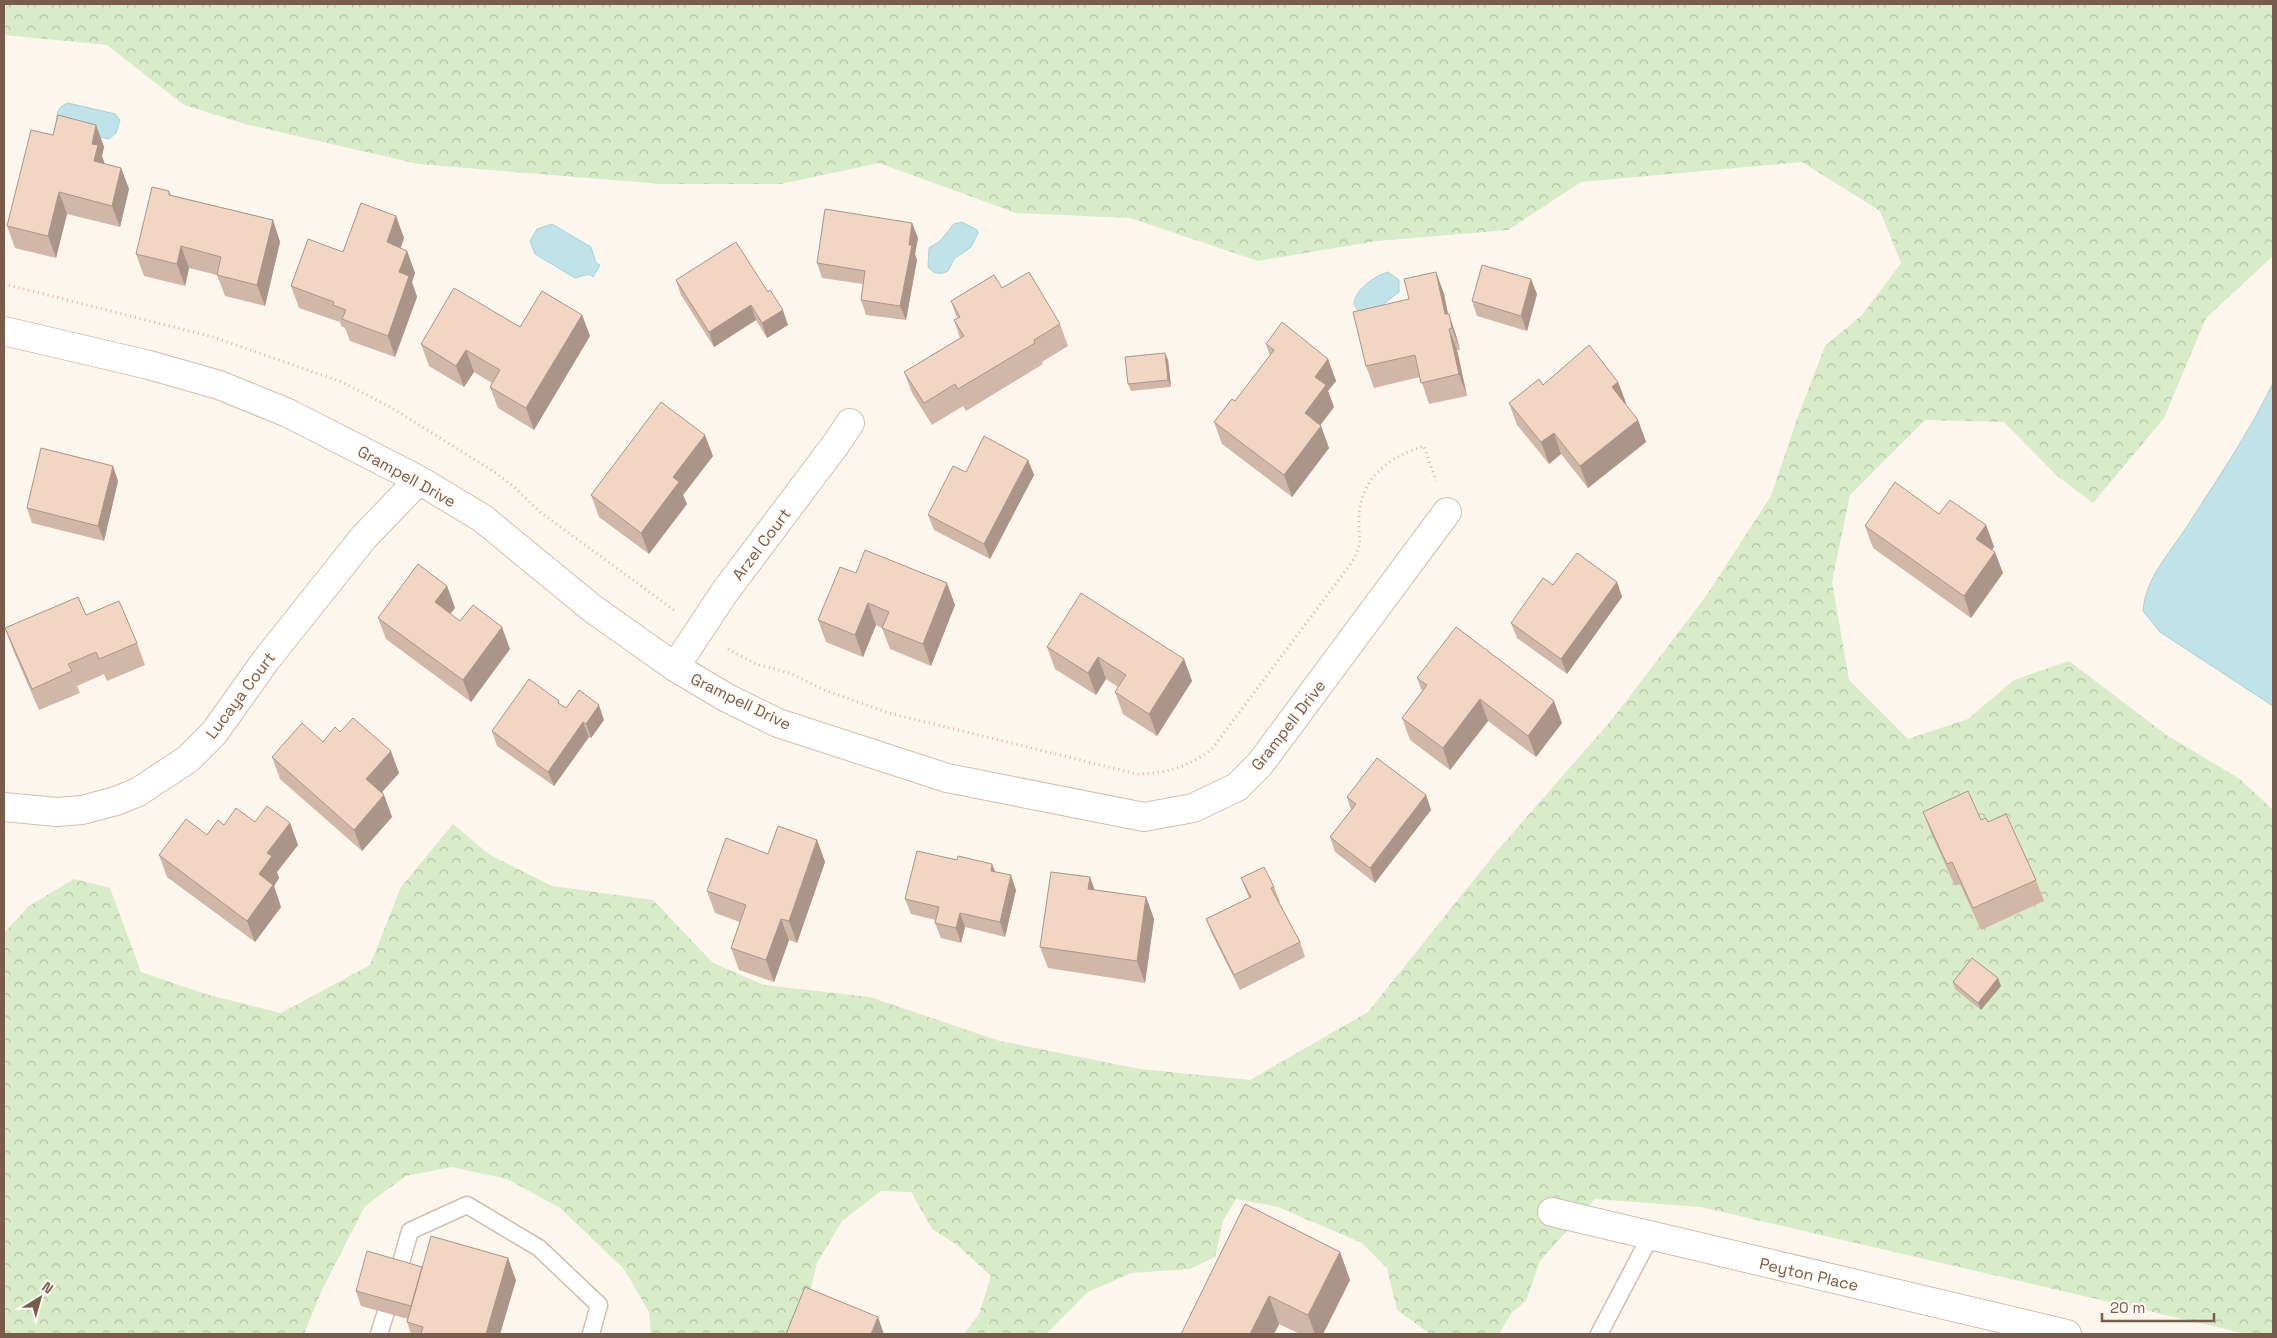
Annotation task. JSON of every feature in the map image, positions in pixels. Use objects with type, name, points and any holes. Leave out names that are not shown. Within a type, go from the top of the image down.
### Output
[{"type":"street","name":"Grampell Drive","points":[[4,331],[149,365],[219,385],[288,413],[419,480],[482,518],[593,609],[675,667],[726,698],[778,723],[947,778],[1144,817],[1170,814],[1193,808],[1237,786],[1260,764],[1447,512]]},
{"type":"street","name":"Arzel Court","points":[[675,667],[724,593],[850,423]]},
{"type":"street","name":"Lucaya Court","points":[[4,807],[57,812],[82,810],[116,801],[138,792],[188,759],[214,733],[266,660],[364,537],[419,480]]},
{"type":"street","name":"Peyton Place","points":[[1552,1212],[1650,1237],[2067,1334]]},
{"type":"lane","points":[[398,1273],[410,1231],[467,1205],[540,1248],[599,1305],[591,1334]]},
{"type":"lane","points":[[1599,1334],[1650,1237]]},
{"type":"lane","points":[[380,1334],[386,1312]]},
{"type":"green space","points":[[4,4],[2273,4],[2273,256],[2206,318],[2164,418],[2093,503],[2056,475],[2004,422],[1925,420],[1850,495],[1832,582],[1849,680],[1908,739],[1968,719],[2014,680],[2069,661],[2168,736],[2240,779],[2273,810],[2273,1334],[2247,1334],[1701,1207],[1595,1199],[1540,1261],[1526,1301],[1512,1312],[1499,1334],[1430,1334],[1397,1310],[1387,1268],[1362,1243],[1278,1207],[1236,1199],[1223,1221],[1215,1257],[1190,1269],[1131,1273],[1088,1292],[1046,1334],[964,1334],[979,1314],[991,1276],[957,1245],[932,1229],[911,1192],[881,1191],[842,1221],[817,1263],[805,1314],[795,1334],[651,1334],[649,1312],[624,1269],[560,1208],[507,1179],[452,1167],[406,1176],[365,1206],[321,1292],[304,1334],[4,1334],[4,933],[29,906],[74,879],[110,888],[141,972],[205,994],[281,1013],[370,965],[401,887],[453,824],[490,855],[552,886],[653,900],[713,963],[764,985],[870,997],[1000,1041],[1140,1069],[1250,1080],[1368,1012],[1497,851],[1614,717],[1706,596],[1771,496],[1798,416],[1825,346],[1862,315],[1901,263],[1880,211],[1802,162],[1581,182],[1508,230],[1377,241],[1258,261],[1130,218],[1016,213],[879,163],[781,184],[662,184],[418,164],[245,124],[184,105],[107,45],[4,35]]},
{"type":"water","points":[[68,103],[115,114],[120,120],[116,133],[109,139],[63,128],[57,121],[57,115],[60,108]]},
{"type":"water","points":[[962,222],[977,230],[978,233],[971,247],[954,259],[948,271],[940,273],[933,271],[928,267],[929,248],[940,241],[954,224]]},
{"type":"water","points":[[552,224],[591,247],[596,263],[600,265],[593,277],[589,274],[575,278],[535,254],[530,241],[537,229]]},
{"type":"water","points":[[1388,272],[1399,280],[1399,292],[1373,312],[1358,311],[1354,304],[1358,294],[1366,284]]},
{"type":"water","points":[[2273,383],[2273,706],[2160,632],[2143,611],[2148,588],[2159,567],[2232,457]]},
{"type":"building","points":[[58,115],[96,125],[92,144],[98,145],[94,161],[121,168],[112,206],[59,192],[48,236],[7,226],[31,130],[53,135]]},
{"type":"building","points":[[152,187],[169,191],[169,195],[273,220],[257,285],[217,275],[221,257],[181,246],[177,264],[136,254]]},
{"type":"building","points":[[361,203],[396,216],[387,242],[407,251],[399,272],[409,276],[388,336],[342,319],[346,310],[333,305],[334,302],[291,286],[308,239],[343,252]]},
{"type":"building","points":[[825,209],[912,223],[909,245],[912,245],[900,306],[861,300],[865,271],[817,263]]},
{"type":"building","points":[[736,242],[768,292],[770,290],[783,310],[762,323],[751,305],[709,332],[676,280]]},
{"type":"building","points":[[1482,265],[1531,279],[1521,316],[1472,301]]},
{"type":"building","points":[[1029,272],[1060,324],[1034,340],[1035,343],[958,389],[955,384],[924,403],[904,372],[964,336],[954,320],[960,317],[951,301],[994,275],[1002,288]]},
{"type":"building","points":[[1436,272],[1445,314],[1449,314],[1452,328],[1449,329],[1459,374],[1421,383],[1415,355],[1366,366],[1353,312],[1409,299],[1404,279]]},
{"type":"building","points":[[454,288],[520,327],[542,291],[582,315],[526,408],[490,387],[500,370],[466,350],[456,366],[421,344]]},
{"type":"building","points":[[1282,322],[1328,359],[1315,377],[1326,385],[1305,413],[1321,426],[1284,475],[1214,422],[1232,399],[1235,401],[1274,350],[1266,344]]},
{"type":"building","points":[[1589,345],[1618,382],[1612,387],[1638,420],[1580,466],[1554,433],[1541,442],[1509,403],[1539,379],[1543,385]]},
{"type":"building","points":[[1165,353],[1168,380],[1128,384],[1125,357]]},
{"type":"building","points":[[661,402],[705,435],[673,477],[679,482],[641,533],[591,495]]},
{"type":"building","points":[[984,436],[1028,460],[984,544],[928,515],[953,466],[966,472]]},
{"type":"building","points":[[41,448],[113,466],[98,526],[27,508]]},
{"type":"building","points":[[1895,482],[1939,514],[1950,500],[1986,525],[1976,539],[1995,552],[1964,596],[1865,526]]},
{"type":"building","points":[[865,550],[947,583],[923,644],[882,628],[889,612],[868,603],[855,635],[818,620],[840,567],[856,573]]},
{"type":"building","points":[[1577,553],[1617,582],[1561,659],[1511,623],[1543,578],[1553,585]]},
{"type":"building","points":[[418,564],[447,586],[435,602],[460,621],[473,605],[502,627],[463,680],[378,618]]},
{"type":"building","points":[[1081,593],[1184,659],[1149,714],[1115,692],[1126,675],[1098,657],[1088,673],[1047,647]]},
{"type":"building","points":[[78,597],[86,615],[119,601],[137,643],[99,659],[96,652],[68,664],[72,671],[32,689],[5,628]]},
{"type":"building","points":[[1456,627],[1554,701],[1528,736],[1480,699],[1443,748],[1402,718],[1427,685],[1417,678]]},
{"type":"building","points":[[529,679],[566,708],[579,690],[599,705],[586,724],[583,722],[548,772],[492,731]]},
{"type":"building","points":[[353,718],[391,751],[366,779],[384,795],[354,830],[272,757],[302,723],[323,742],[335,727],[340,732]]},
{"type":"building","points":[[1377,758],[1426,795],[1370,868],[1330,837],[1356,804],[1347,797]]},
{"type":"building","points":[[1968,791],[1981,820],[1986,818],[1988,822],[2006,814],[2036,880],[1973,908],[1952,862],[1947,864],[1923,812]]},
{"type":"building","points":[[267,806],[290,823],[267,853],[272,856],[259,874],[273,885],[247,921],[159,855],[186,819],[207,835],[218,820],[224,825],[236,808],[255,822]]},
{"type":"building","points":[[778,826],[817,840],[789,921],[781,919],[766,960],[731,948],[746,905],[707,891],[726,838],[768,854]]},
{"type":"building","points":[[917,851],[957,860],[958,856],[992,864],[991,871],[1011,875],[1000,922],[960,913],[956,928],[935,923],[939,907],[905,899]]},
{"type":"building","points":[[1264,867],[1274,887],[1271,888],[1300,942],[1234,975],[1206,919],[1251,897],[1241,878]]},
{"type":"building","points":[[1051,872],[1090,877],[1088,889],[1146,897],[1137,961],[1040,947]]},
{"type":"building","points":[[1972,958],[1998,978],[1978,1003],[1953,982]]},
{"type":"building","points":[[1245,1204],[1340,1252],[1308,1315],[1269,1296],[1250,1334],[1181,1334]]},
{"type":"building","points":[[431,1236],[508,1258],[486,1334],[421,1334],[423,1327],[407,1322]]},
{"type":"building","points":[[367,1251],[422,1267],[411,1306],[356,1291]]},
{"type":"building","points":[[805,1287],[878,1317],[871,1334],[786,1334]]}]
